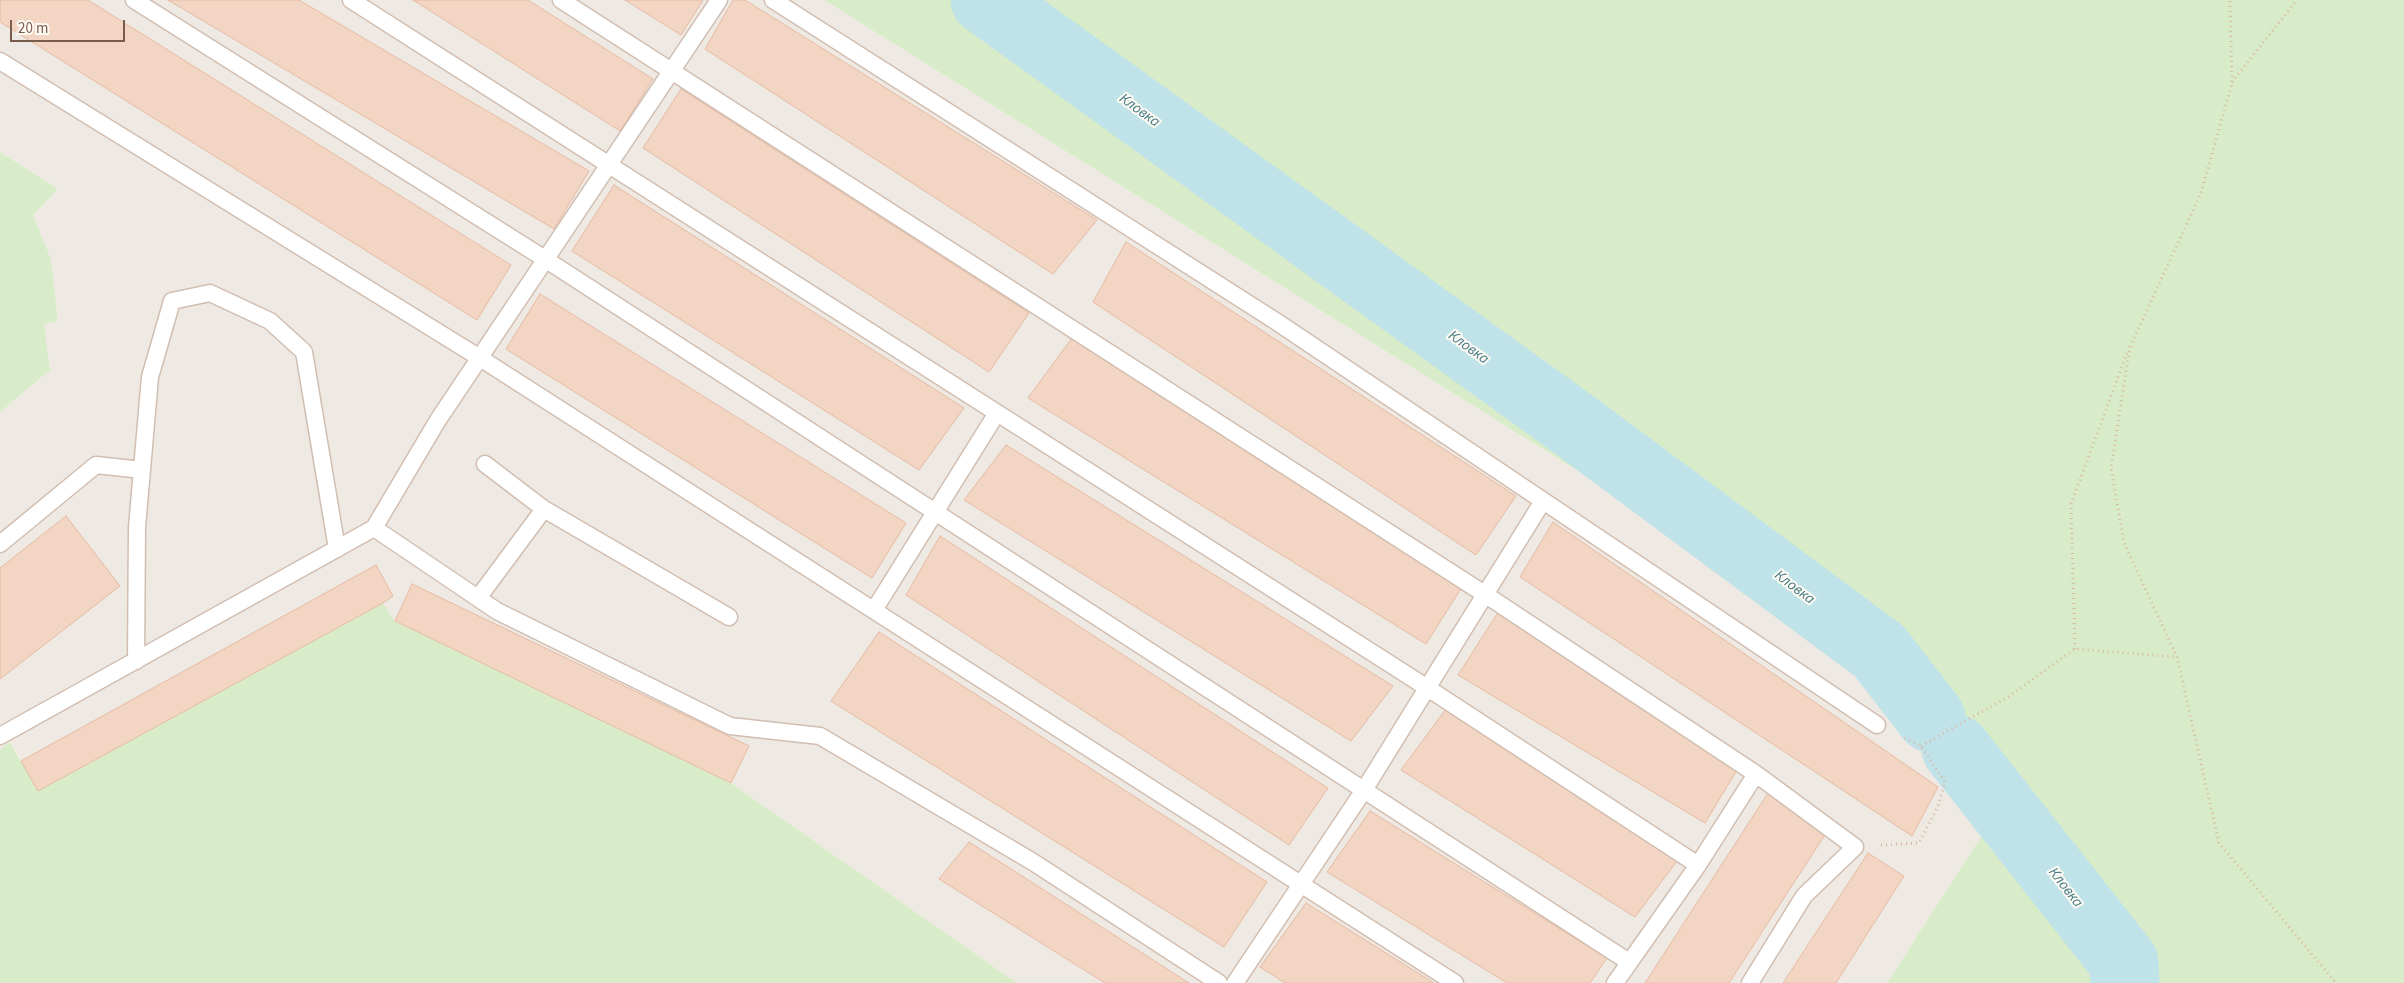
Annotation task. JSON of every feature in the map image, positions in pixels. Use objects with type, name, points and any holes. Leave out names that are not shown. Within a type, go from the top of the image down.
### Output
[{"type":"lane","points":[[134,0],[545,259],[1629,962]]},
{"type":"lane","points":[[351,0],[1426,687],[1698,865]]},
{"type":"lane","points":[[561,0],[1486,595],[1756,774],[1855,847],[1804,896],[1750,983]]},
{"type":"lane","points":[[0,736],[374,528],[438,420],[719,0]]},
{"type":"lane","points":[[773,0],[1277,322],[1877,725]]},
{"type":"lane","points":[[0,61],[480,358],[1455,983]]},
{"type":"lane","points":[[136,661],[136,527],[150,377],[172,301],[210,294],[270,321],[304,352],[337,549]]},
{"type":"lane","points":[[874,610],[997,413]]},
{"type":"lane","points":[[485,464],[544,508],[729,617]]},
{"type":"lane","points":[[0,544],[96,466],[142,470]]},
{"type":"lane","points":[[1235,983],[1364,790],[1426,687],[1486,595],[1543,501]]},
{"type":"lane","points":[[478,598],[544,508]]},
{"type":"lane","points":[[374,528],[497,611],[730,726],[820,736],[1033,862],[1219,983]]},
{"type":"lane","points":[[1615,983],[1698,865],[1756,774]]},
{"type":"path","points":[[2075,649],[2071,504],[2130,346],[2200,193],[2232,83],[2230,0]]},
{"type":"path","points":[[2232,83],[2297,0]]},
{"type":"path","points":[[2130,346],[2111,468],[2124,542],[2177,657],[2219,843],[2336,983]]},
{"type":"path","points":[[1921,746],[2008,697],[2075,649],[2177,657]]},
{"type":"path","points":[[1855,847],[1919,844],[1938,806],[1945,782],[1921,746],[1877,725]]},
{"type":"shaded area","points":[[0,0],[824,0],[1922,686],[1982,835],[1887,983],[1017,983],[731,783],[395,621],[383,603],[38,791],[11,742],[0,750],[0,412],[50,370],[44,324],[58,321],[51,259],[33,215],[58,189],[0,152]]},
{"type":"green space","points":[[824,0],[2404,0],[2404,983],[1887,983],[1982,835],[1922,686]]},
{"type":"green space","points":[[0,152],[58,189],[33,215],[51,259],[58,321],[44,324],[50,370],[0,412]]},
{"type":"green space","points":[[383,603],[395,621],[731,783],[1017,983],[0,983],[0,750],[10,742],[38,791]]},
{"type":"building","points":[[0,0],[88,0],[511,265],[477,320],[0,22]]},
{"type":"building","points":[[168,0],[299,0],[589,171],[554,229]]},
{"type":"building","points":[[413,0],[528,0],[653,79],[620,131]]},
{"type":"building","points":[[625,0],[703,0],[681,35]]},
{"type":"building","points":[[733,0],[745,0],[1097,220],[1053,274],[705,49]]},
{"type":"building","points":[[681,89],[1029,313],[989,372],[643,148]]},
{"type":"building","points":[[614,185],[964,408],[919,470],[572,251]]},
{"type":"building","points":[[1126,242],[1516,496],[1476,555],[1093,302]]},
{"type":"building","points":[[540,294],[906,523],[872,578],[506,349]]},
{"type":"building","points":[[1072,338],[1462,587],[1426,644],[1028,398]]},
{"type":"building","points":[[1006,445],[1393,686],[1351,741],[964,500]]},
{"type":"building","points":[[66,516],[120,586],[0,679],[0,568]]},
{"type":"building","points":[[1553,522],[1938,787],[1912,836],[1520,577]]},
{"type":"building","points":[[940,536],[1328,788],[1289,845],[906,595]]},
{"type":"building","points":[[376,565],[393,596],[383,603],[38,791],[21,761]]},
{"type":"building","points":[[412,584],[749,746],[731,783],[395,621]]},
{"type":"building","points":[[1499,611],[1740,765],[1705,823],[1458,675]]},
{"type":"building","points":[[879,632],[1267,882],[1224,947],[831,701]]},
{"type":"building","points":[[1446,709],[1677,861],[1635,917],[1401,770]]},
{"type":"building","points":[[1770,790],[1830,827],[1729,983],[1645,983]]},
{"type":"building","points":[[1370,811],[1607,958],[1590,983],[1507,983],[1327,872]]},
{"type":"building","points":[[969,842],[1189,983],[1105,983],[939,879]]},
{"type":"building","points":[[1868,853],[1904,876],[1836,983],[1783,983]]},
{"type":"building","points":[[1306,903],[1434,983],[1285,983],[1260,967]]},
{"type":"waterway","name":"Кловка","points":[[985,0],[1573,424],[1879,651],[1931,718]]},
{"type":"waterway","name":"Кловка","points":[[1956,749],[2124,962],[2125,983]]}]
